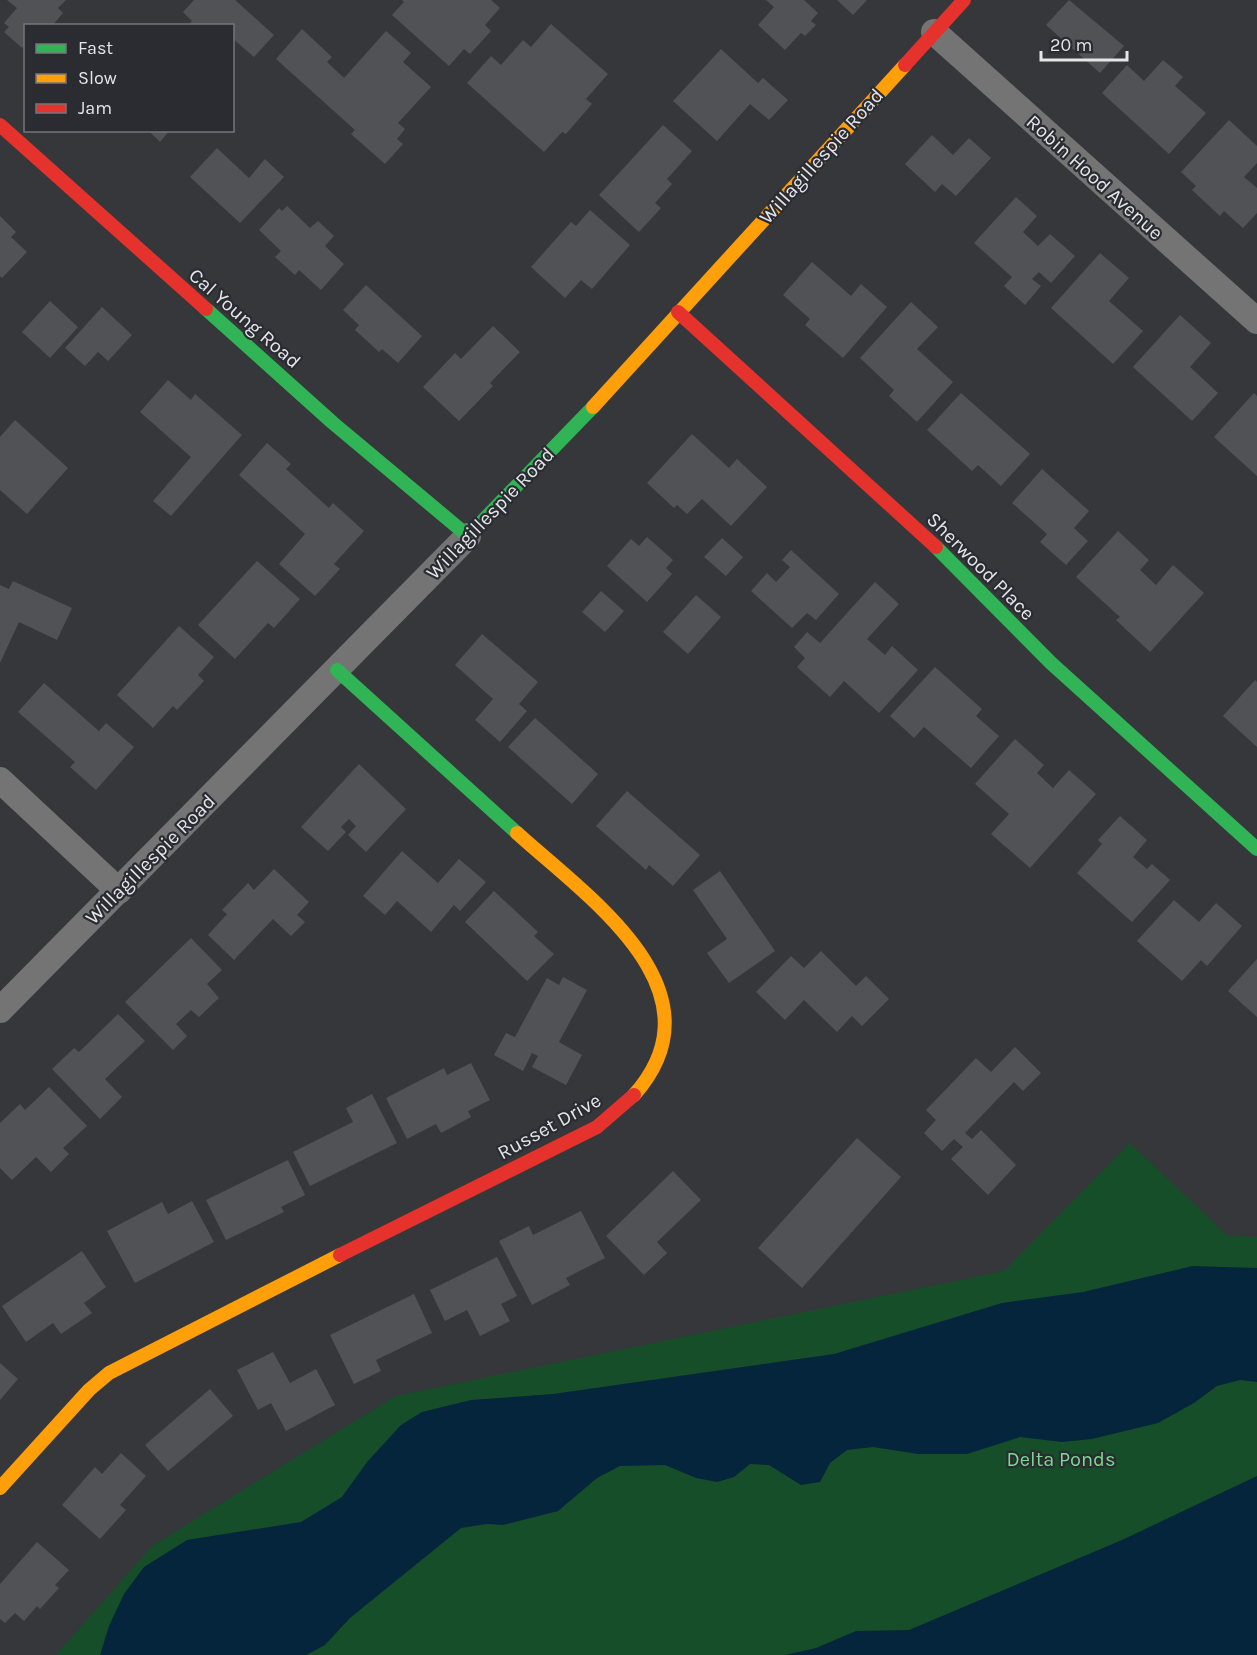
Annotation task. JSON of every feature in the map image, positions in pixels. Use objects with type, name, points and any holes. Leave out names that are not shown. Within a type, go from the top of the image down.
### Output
[{"type":"street","name":"Willagillespie Road","points":[[0,1010],[589,412],[964,0]]},
{"type":"street","name":"Robin Hood Avenue","points":[[934,32],[1257,321]]},
{"type":"street","name":"Cal Young Road","points":[[0,125],[333,423],[468,536]]},
{"type":"street","name":"Sherwood Place","points":[[678,312],[948,558],[1051,663],[1257,849]]},
{"type":"street","name":"Russet Drive","points":[[0,1488],[88,1390],[109,1373],[178,1335],[597,1127],[642,1086],[657,1057],[664,1022],[663,1001],[658,982],[643,951],[623,929],[337,670]]},
{"type":"street","points":[[0,780],[119,891]]},
{"type":"green space","name":"Delta Ponds","points":[[1130,1143],[1228,1236],[1257,1237],[1257,1655],[56,1655],[152,1546],[396,1396],[1004,1271]]},
{"type":"water","points":[[1193,1266],[1257,1268],[1257,1382],[1240,1380],[1217,1386],[1194,1403],[1158,1423],[1092,1439],[1062,1442],[1020,1437],[967,1454],[918,1454],[873,1447],[847,1450],[830,1463],[820,1482],[801,1485],[769,1465],[750,1464],[734,1477],[717,1482],[696,1478],[665,1465],[620,1466],[597,1478],[558,1511],[503,1525],[487,1524],[461,1528],[350,1618],[325,1645],[306,1655],[100,1655],[109,1626],[124,1594],[144,1567],[187,1540],[301,1522],[342,1497],[367,1462],[401,1425],[422,1412],[471,1400],[553,1394],[834,1354],[1002,1303],[1083,1292]]},
{"type":"water","points":[[1257,1476],[1257,1655],[785,1655],[816,1648],[856,1631],[909,1630],[1122,1540]]},
{"type":"building","points":[[7,0],[66,0],[58,8],[63,13],[54,24],[24,24],[24,46],[22,48],[4,32],[9,27],[4,23],[17,8]]},
{"type":"building","points":[[194,0],[235,0],[274,35],[254,57],[234,40],[234,24],[189,24],[192,21],[183,12]]},
{"type":"building","points":[[402,0],[491,0],[500,8],[485,25],[491,31],[470,54],[464,49],[449,66],[392,15],[404,2]]},
{"type":"building","points":[[766,0],[804,0],[818,13],[811,21],[816,25],[805,36],[801,33],[785,50],[758,25],[774,7]]},
{"type":"building","points":[[837,0],[867,0],[853,15]]},
{"type":"building","points":[[1069,0],[1124,46],[1100,73],[1046,25]]},
{"type":"building","points":[[551,24],[608,74],[586,99],[592,104],[566,134],[562,132],[544,152],[467,83],[491,56],[501,65],[523,40],[531,47]]},
{"type":"building","points":[[302,29],[332,57],[327,62],[344,78],[386,31],[411,53],[403,62],[431,87],[398,123],[405,129],[397,139],[403,144],[385,164],[351,134],[355,130],[276,59]]},
{"type":"building","points":[[721,49],[758,83],[763,78],[788,100],[769,120],[750,104],[717,141],[673,101]]},
{"type":"building","points":[[1163,60],[1183,77],[1175,86],[1206,113],[1169,154],[1102,93],[1127,65],[1144,81]]},
{"type":"building","points":[[1229,120],[1257,146],[1257,163],[1244,177],[1257,188],[1257,213],[1243,228],[1224,211],[1220,216],[1192,190],[1196,186],[1181,172]]},
{"type":"building","points":[[663,125],[692,151],[667,179],[672,184],[655,203],[661,208],[639,232],[599,195]]},
{"type":"building","points":[[150,132],[168,132],[160,142]]},
{"type":"building","points":[[932,135],[953,155],[969,138],[991,158],[956,196],[942,184],[935,192],[905,164]]},
{"type":"building","points":[[217,148],[249,178],[265,159],[284,177],[240,223],[190,177]]},
{"type":"building","points":[[1016,197],[1037,216],[1023,232],[1038,246],[1050,234],[1075,256],[1051,283],[1039,272],[1032,279],[1041,286],[1025,305],[1004,286],[1012,277],[974,243]]},
{"type":"building","points":[[287,206],[310,228],[318,221],[334,236],[325,246],[344,264],[321,290],[299,270],[295,275],[275,257],[281,251],[259,230],[279,208],[282,211]]},
{"type":"building","points":[[590,210],[630,245],[592,289],[581,280],[565,298],[531,267],[571,222],[576,226]]},
{"type":"building","points":[[0,216],[16,232],[11,237],[27,252],[2,278],[0,276]]},
{"type":"building","points":[[1100,253],[1129,278],[1109,301],[1143,331],[1113,364],[1051,308]]},
{"type":"building","points":[[812,262],[851,296],[861,284],[887,307],[843,358],[805,325],[810,319],[783,295]]},
{"type":"building","points":[[366,285],[422,336],[398,363],[382,349],[379,352],[355,330],[359,325],[343,310]]},
{"type":"building","points":[[50,301],[78,327],[50,358],[22,332]]},
{"type":"building","points":[[911,302],[938,327],[917,349],[953,382],[917,422],[889,396],[894,390],[860,358]]},
{"type":"building","points":[[102,307],[132,335],[108,361],[98,352],[85,366],[65,348]]},
{"type":"building","points":[[1180,315],[1211,343],[1190,367],[1218,393],[1192,421],[1133,367]]},
{"type":"building","points":[[493,326],[520,352],[490,383],[493,386],[459,421],[423,387],[455,353],[461,359]]},
{"type":"building","points":[[168,380],[191,400],[195,394],[242,435],[171,516],[153,501],[191,457],[140,412]]},
{"type":"building","points":[[961,393],[1030,454],[1001,486],[978,465],[972,471],[927,430]]},
{"type":"building","points":[[1254,393],[1257,396],[1257,476],[1214,437]]},
{"type":"building","points":[[15,420],[68,468],[27,514],[0,490],[0,437]]},
{"type":"building","points":[[692,434],[729,468],[737,459],[767,487],[731,526],[702,499],[687,514],[677,505],[674,508],[647,483]]},
{"type":"building","points":[[267,443],[291,464],[286,469],[329,508],[333,503],[364,531],[334,564],[340,569],[315,596],[279,564],[305,534],[239,475]]},
{"type":"building","points":[[1042,469],[1089,511],[1074,528],[1088,541],[1066,565],[1040,542],[1047,534],[1012,503]]},
{"type":"building","points":[[1118,531],[1149,560],[1140,570],[1156,585],[1173,565],[1204,593],[1150,652],[1116,620],[1120,617],[1076,577]]},
{"type":"building","points":[[647,537],[673,560],[666,568],[672,574],[647,602],[607,566],[631,539],[639,546]]},
{"type":"building","points":[[722,538],[743,557],[726,576],[704,557]]},
{"type":"building","points":[[791,550],[839,594],[816,620],[807,613],[792,628],[751,591],[767,573],[776,582],[790,567],[782,560]]},
{"type":"building","points":[[257,561],[300,599],[274,628],[268,623],[235,659],[198,625]]},
{"type":"building","points":[[13,581],[72,608],[57,640],[19,622],[0,663],[0,585],[9,589]]},
{"type":"building","points":[[875,582],[899,604],[867,639],[885,655],[892,646],[918,670],[879,713],[844,681],[830,697],[797,667],[805,658],[794,647],[807,632],[820,643]]},
{"type":"building","points":[[601,591],[624,611],[605,632],[582,612]]},
{"type":"building","points":[[696,595],[721,617],[688,654],[663,632]]},
{"type":"building","points":[[179,626],[214,657],[198,675],[204,681],[177,710],[173,706],[153,728],[117,695]]},
{"type":"building","points":[[482,634],[538,682],[519,704],[527,711],[500,742],[475,720],[493,699],[455,665]]},
{"type":"building","points":[[935,667],[982,709],[976,716],[999,736],[971,768],[924,727],[914,738],[890,716]]},
{"type":"building","points":[[1255,680],[1257,682],[1257,747],[1223,716]]},
{"type":"building","points":[[44,683],[99,731],[106,723],[134,747],[96,790],[70,767],[75,762],[18,712]]},
{"type":"building","points":[[535,718],[598,774],[572,804],[508,747]]},
{"type":"building","points":[[1015,739],[1044,765],[1037,773],[1053,788],[1069,770],[1096,794],[1030,868],[991,834],[1009,814],[975,784]]},
{"type":"building","points":[[359,764],[406,809],[366,852],[348,835],[356,826],[349,819],[341,827],[346,832],[328,851],[301,827]]},
{"type":"building","points":[[627,791],[700,855],[673,886],[649,865],[646,870],[596,826]]},
{"type":"building","points":[[1120,816],[1147,840],[1133,857],[1147,869],[1152,864],[1170,880],[1132,922],[1077,873],[1102,844],[1098,840]]},
{"type":"building","points":[[402,851],[438,883],[459,859],[486,882],[460,911],[454,905],[431,932],[397,901],[385,915],[363,896]]},
{"type":"building","points":[[274,869],[309,902],[297,915],[305,922],[291,936],[273,919],[234,960],[208,935],[227,914],[222,910],[248,883],[254,890]]},
{"type":"building","points":[[720,871],[775,951],[729,983],[707,953],[727,939],[693,890]]},
{"type":"building","points":[[494,891],[538,932],[534,936],[554,954],[527,981],[465,922]]},
{"type":"building","points":[[1174,900],[1199,922],[1216,903],[1242,926],[1207,966],[1201,960],[1182,981],[1137,941]]},
{"type":"building","points":[[191,938],[222,970],[207,984],[219,998],[199,1017],[191,1010],[176,1024],[187,1036],[173,1050],[125,1002]]},
{"type":"building","points":[[821,951],[856,986],[866,976],[889,999],[862,1026],[852,1016],[837,1032],[804,1000],[785,1020],[756,992],[791,956],[804,968]]},
{"type":"building","points":[[1257,959],[1257,1017],[1228,991]]},
{"type":"building","points":[[563,977],[587,990],[559,1042],[582,1055],[566,1085],[532,1067],[538,1056],[532,1053],[523,1071],[494,1055],[506,1033],[515,1037],[547,978],[559,985]]},
{"type":"building","points":[[118,1014],[145,1041],[105,1079],[122,1097],[100,1119],[52,1069],[74,1048],[79,1052]]},
{"type":"building","points":[[1015,1047],[1041,1073],[1023,1091],[1014,1082],[965,1133],[972,1139],[981,1130],[1016,1165],[988,1195],[951,1159],[963,1147],[954,1139],[942,1151],[924,1133],[936,1120],[926,1110],[976,1058],[991,1072]]},
{"type":"building","points":[[471,1063],[490,1100],[468,1111],[471,1117],[441,1133],[436,1124],[407,1139],[386,1098],[444,1068],[447,1075]]},
{"type":"building","points":[[49,1087],[87,1126],[63,1148],[69,1154],[51,1172],[36,1157],[12,1180],[0,1168],[0,1123],[20,1104],[25,1110]]},
{"type":"building","points":[[372,1094],[397,1143],[310,1186],[293,1152],[353,1122],[346,1108]]},
{"type":"building","points":[[857,1138],[901,1177],[802,1288],[758,1248]]},
{"type":"building","points":[[288,1160],[305,1195],[281,1207],[284,1212],[226,1240],[206,1200]]},
{"type":"building","points":[[673,1171],[701,1200],[657,1242],[667,1253],[644,1275],[606,1236]]},
{"type":"building","points":[[192,1201],[214,1242],[135,1283],[107,1231],[162,1202],[168,1214]]},
{"type":"building","points":[[581,1211],[605,1258],[566,1278],[570,1285],[532,1305],[499,1241],[529,1226],[533,1235]]},
{"type":"building","points":[[82,1251],[106,1287],[84,1303],[92,1313],[61,1334],[53,1323],[26,1342],[2,1306]]},
{"type":"building","points":[[497,1257],[517,1296],[501,1304],[510,1321],[480,1336],[467,1310],[445,1321],[430,1290]]},
{"type":"building","points":[[414,1294],[432,1333],[376,1360],[381,1371],[354,1384],[330,1335]]},
{"type":"building","points":[[273,1352],[290,1383],[316,1369],[335,1405],[286,1431],[271,1403],[258,1410],[237,1370]]},
{"type":"building","points":[[0,1363],[18,1379],[0,1400]]},
{"type":"building","points":[[210,1389],[233,1416],[168,1471],[145,1445]]},
{"type":"building","points":[[121,1453],[146,1476],[120,1505],[126,1510],[100,1539],[62,1505],[95,1467],[102,1474]]},
{"type":"building","points":[[37,1542],[69,1570],[55,1585],[59,1588],[40,1609],[37,1606],[24,1621],[15,1613],[5,1623],[0,1619],[0,1584]]},
{"type":"traffic: fast","points":[[206,309],[333,423],[468,536],[593,407]]},
{"type":"traffic: fast","points":[[936,547],[1051,663],[1257,849]]},
{"type":"traffic: fast","points":[[337,670],[517,833]]},
{"type":"traffic: slow","points":[[593,407],[905,65]]},
{"type":"traffic: slow","points":[[517,833],[609,916],[636,948],[656,983],[665,1019],[659,1056],[634,1095]]},
{"type":"traffic: slow","points":[[0,1488],[89,1390],[109,1373],[340,1255]]},
{"type":"traffic: jam","points":[[905,65],[964,0]]},
{"type":"traffic: jam","points":[[0,125],[206,309]]},
{"type":"traffic: jam","points":[[678,312],[936,547]]},
{"type":"traffic: jam","points":[[340,1255],[597,1127],[634,1095]]}]
